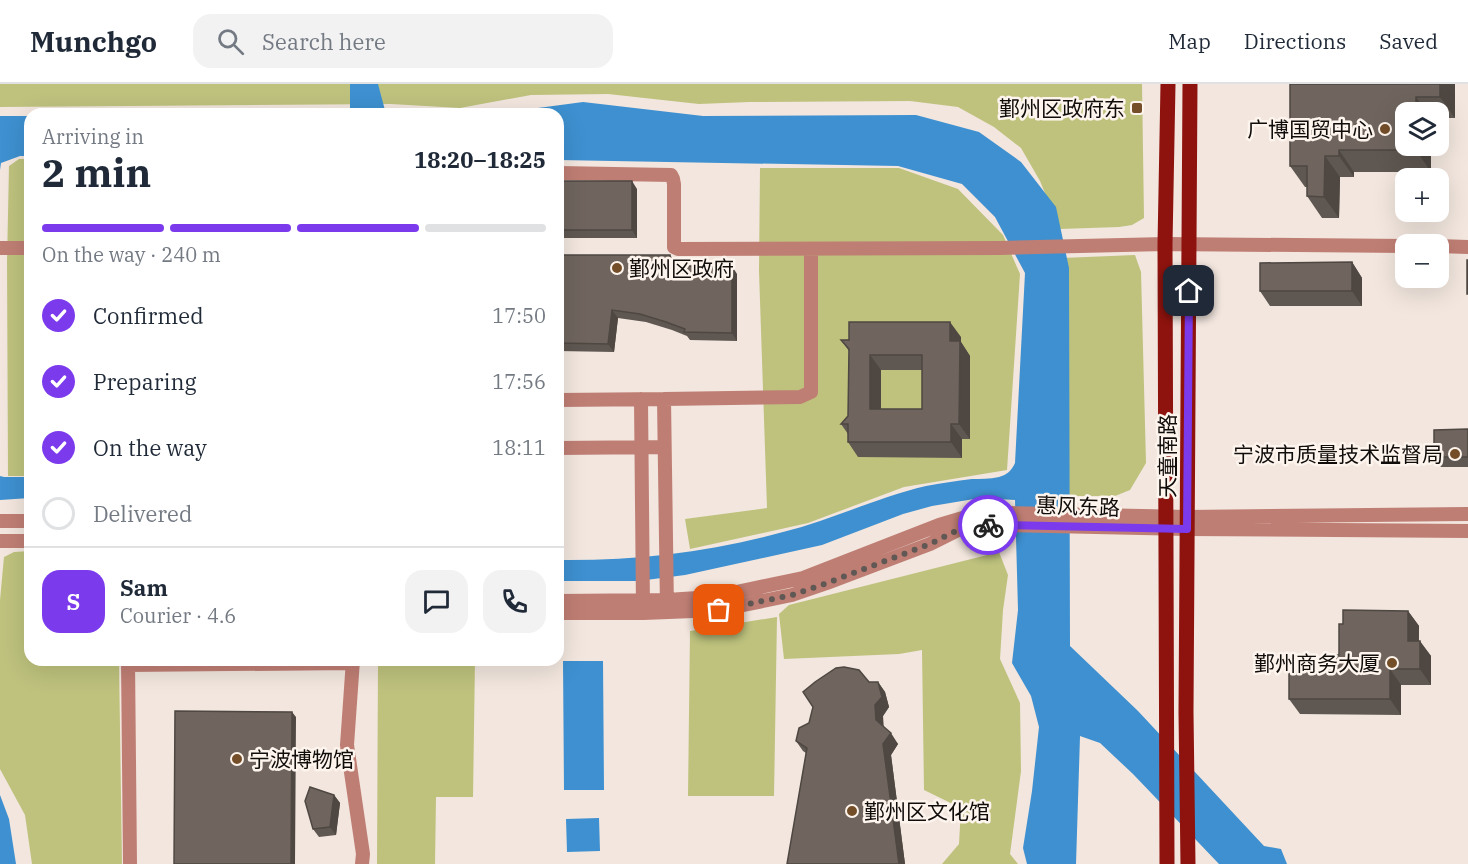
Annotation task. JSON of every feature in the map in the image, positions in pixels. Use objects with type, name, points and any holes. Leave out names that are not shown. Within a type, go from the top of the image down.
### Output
[{"type":"main road","points":[[1167,864],[1165,244],[1168,84]]},
{"type":"main road","name":"天童南路","points":[[1187,859],[1190,84]]},
{"type":"street","points":[[564,173],[671,175],[674,184],[674,247],[678,249],[1000,248],[1165,244],[1395,246]]},
{"type":"street","points":[[1449,246],[1468,247]]},
{"type":"street","points":[[0,248],[24,248]]},
{"type":"street","points":[[564,400],[800,397],[811,392],[811,249]]},
{"type":"street","points":[[641,399],[643,607]]},
{"type":"street","points":[[664,399],[667,606]]},
{"type":"street","points":[[564,448],[664,447]]},
{"type":"street","name":"惠风东路","points":[[564,613],[667,606],[803,578],[939,525],[976,514],[1009,519],[1468,531]]},
{"type":"street","name":"惠风东路","points":[[1187,523],[1468,514]]},
{"type":"street","points":[[0,521],[24,521]]},
{"type":"street","points":[[0,541],[24,541]]},
{"type":"street","name":"惠风东路","points":[[564,601],[643,607]]},
{"type":"street","points":[[128,666],[130,864]]},
{"type":"street","points":[[353,666],[347,745],[363,854],[362,864]]},
{"type":"green space","points":[[0,84],[1142,84],[1144,218],[1132,225],[1119,227],[1060,229],[1040,181],[1021,148],[994,127],[958,107],[910,101],[699,104],[608,94],[531,95],[460,108],[391,104],[0,107]]},
{"type":"green space","points":[[19,159],[24,159],[24,476],[8,476],[9,166]]},
{"type":"green space","points":[[760,168],[899,168],[958,189],[1003,235],[1020,274],[1007,470],[904,487],[808,523],[690,549],[685,519],[767,508],[759,271]]},
{"type":"green space","points":[[1135,255],[1141,272],[1146,463],[1130,490],[1115,496],[1069,496],[1062,258]]},
{"type":"green space","points":[[24,551],[24,666],[119,666],[122,864],[32,864],[25,815],[0,769],[0,600],[4,557],[14,552]]},
{"type":"green space","points":[[999,552],[1008,575],[1000,659],[1020,703],[1021,771],[1010,854],[1018,864],[942,864],[959,844],[961,808],[924,790],[922,650],[899,654],[784,659],[779,614],[789,605]]},
{"type":"green space","points":[[777,617],[774,796],[688,796],[690,631]]},
{"type":"green space","points":[[378,666],[475,666],[473,797],[436,797],[435,864],[377,864]]},
{"type":"water","points":[[350,84],[378,84],[384,108],[350,108]]},
{"type":"water","points":[[583,102],[703,116],[916,115],[979,132],[1021,162],[1056,207],[1069,268],[1070,646],[1138,711],[1264,846],[1281,849],[1287,864],[1219,864],[1100,743],[1080,736],[1076,864],[1027,864],[1023,848],[1039,727],[1031,696],[1012,663],[1018,610],[1015,500],[980,498],[932,506],[903,514],[822,545],[685,575],[638,581],[564,581],[564,560],[643,557],[728,545],[801,527],[926,486],[996,478],[1007,474],[1015,463],[1025,273],[995,217],[962,184],[898,166],[564,160],[564,108],[538,108]]},
{"type":"water","points":[[0,116],[24,116],[24,156],[1,163],[0,170]]},
{"type":"water","points":[[0,476],[24,477],[24,498],[0,500]]},
{"type":"water","points":[[564,661],[603,661],[604,790],[564,790]]},
{"type":"water","points":[[0,795],[9,819],[16,864],[0,864]]},
{"type":"water","points":[[599,818],[600,851],[567,852],[566,819]]},
{"type":"building","points":[[1290,84],[1440,84],[1440,97],[1416,97],[1416,102],[1395,102],[1395,150],[1339,150],[1339,156],[1325,156],[1324,197],[1307,196],[1307,166],[1290,166]]},
{"type":"building","points":[[564,181],[632,181],[632,230],[564,230]]},
{"type":"building","name":"鄞州区政府","points":[[564,255],[670,255],[670,266],[732,266],[732,333],[684,332],[685,329],[640,314],[612,310],[608,344],[564,343]]},
{"type":"building","points":[[1468,260],[1468,294],[1467,294]]},
{"type":"building","points":[[1352,262],[1352,291],[1260,291],[1260,263]]},
{"type":"building","points":[[849,322],[950,322],[950,341],[960,341],[959,424],[951,424],[951,442],[848,442],[848,424],[841,424],[848,416],[849,349],[841,340],[849,340]],"holes":[[[870,355],[922,355],[922,409],[870,409]]]},
{"type":"building","points":[[1468,429],[1468,457],[1434,457],[1434,430]]},
{"type":"building","name":"鄞州商务大厦","points":[[1343,610],[1408,611],[1408,641],[1420,641],[1420,669],[1390,669],[1390,699],[1289,699],[1289,672],[1327,672],[1327,655],[1339,655],[1339,624],[1343,624]]},
{"type":"building","name":"鄞州区文化馆","points":[[836,668],[859,670],[869,682],[878,682],[882,697],[875,705],[876,720],[891,733],[883,744],[899,864],[787,864],[807,748],[796,741],[799,728],[809,723],[813,707],[803,692]]},
{"type":"building","name":"宁波博物馆","points":[[175,711],[292,712],[291,864],[174,864]]},
{"type":"building","points":[[310,787],[334,795],[330,827],[313,829],[305,801]]},
{"type":"way so far","points":[[719,610],[792,595],[930,544],[966,526],[988,525]]},
{"type":"place","name":"鄞州区政府东","points":[[1137,108]]},
{"type":"place","name":"广博国贸中心","points":[[1385,129]]},
{"type":"place","name":"鄞州区政府","points":[[617,268]]},
{"type":"place","name":"宁波市质量技术监督局","points":[[1455,454]]},
{"type":"place","name":"鄞州商务大厦","points":[[1392,663]]},
{"type":"place","name":"宁波博物馆","points":[[237,759]]},
{"type":"place","name":"鄞州区文化馆","points":[[852,811]]},
{"type":"route","points":[[988,525],[1187,529],[1189,291]]}]
